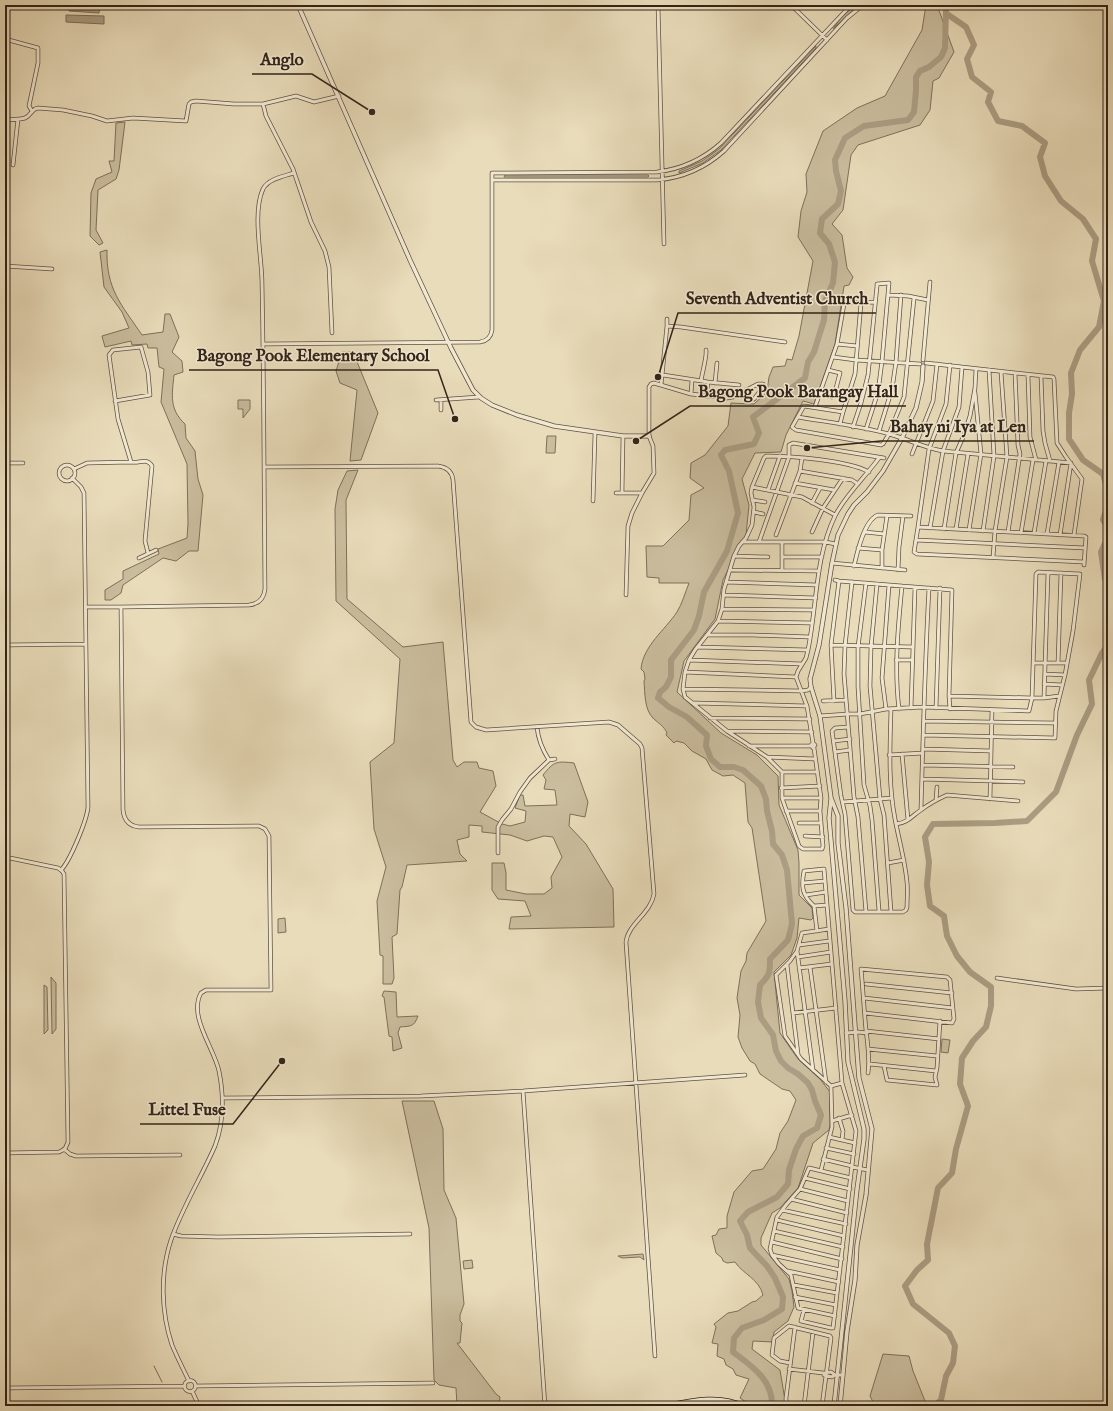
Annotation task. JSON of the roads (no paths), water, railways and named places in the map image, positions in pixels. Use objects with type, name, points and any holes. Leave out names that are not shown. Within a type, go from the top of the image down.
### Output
[{"type":"main road","points":[[665,1406],[720,1400],[735,1402],[743,1406]]},
{"type":"street","points":[[298,5],[410,260],[471,388],[486,402],[501,409],[544,423],[563,428],[595,433],[623,436],[649,436]]},
{"type":"street","points":[[658,5],[664,244]]},
{"type":"street","points":[[790,5],[827,40]]},
{"type":"street","points":[[263,344],[482,342],[488,338],[492,331],[492,173],[662,172],[690,164],[714,150],[850,5]]},
{"type":"street","points":[[492,180],[662,179],[680,176],[694,170],[720,154],[850,15],[863,5]]},
{"type":"street","points":[[5,39],[37,47],[39,49],[38,62],[29,106],[32,111]]},
{"type":"street","points":[[5,120],[27,117],[34,108],[38,108],[63,110],[107,120],[133,118],[186,121],[188,108],[191,102],[209,101],[234,104],[263,104],[296,96],[314,102],[338,96]]},
{"type":"street","points":[[263,104],[266,116],[294,173],[312,222],[328,259],[332,333]]},
{"type":"street","points":[[13,165],[18,119]]},
{"type":"street","points":[[86,608],[249,605],[260,601],[264,596],[262,278],[258,221],[261,198],[266,185],[271,181],[294,173]]},
{"type":"street","points":[[5,266],[52,269]]},
{"type":"street","points":[[834,1406],[836,1375],[864,1129],[848,1062],[829,818],[831,798],[820,716],[810,679],[819,645],[836,544],[848,514],[883,470],[902,438],[916,408],[922,382],[930,282]]},
{"type":"street","points":[[853,427],[868,375],[874,302],[878,284],[889,283],[889,295],[878,392],[866,429]]},
{"type":"street","points":[[889,295],[901,295],[928,300]]},
{"type":"street","points":[[879,431],[892,389],[896,362],[901,295]]},
{"type":"street","points":[[843,412],[804,406],[792,427],[796,430],[881,445],[883,444],[889,434],[904,397],[914,298]]},
{"type":"street","points":[[815,407],[837,344],[844,304],[846,302],[874,302]]},
{"type":"street","points":[[840,424],[855,374],[861,303]]},
{"type":"street","points":[[661,385],[667,319]]},
{"type":"street","points":[[667,326],[785,342]]},
{"type":"street","points":[[837,344],[857,346]]},
{"type":"street","points":[[115,401],[151,394],[148,372],[141,347],[113,350],[110,353],[115,401],[118,421],[131,462]]},
{"type":"street","points":[[701,381],[706,350]]},
{"type":"street","points":[[833,357],[870,361],[950,365],[962,368],[1053,377],[1058,443],[1082,479],[1074,535]]},
{"type":"street","points":[[715,383],[717,363]]},
{"type":"street","points":[[912,454],[933,401],[937,364]]},
{"type":"street","points":[[918,527],[1085,536],[1084,563],[994,557],[915,554],[914,552],[929,449],[946,404],[950,365]]},
{"type":"street","points":[[930,528],[943,451],[959,407],[962,368]]},
{"type":"street","points":[[944,529],[956,453],[970,416],[975,388],[976,369]]},
{"type":"street","points":[[820,394],[832,397],[834,396],[840,374],[839,372],[828,370]]},
{"type":"street","points":[[983,531],[994,456],[989,370]]},
{"type":"street","points":[[994,557],[995,531],[1007,457],[1001,372]]},
{"type":"street","points":[[1008,532],[1020,458],[1015,373]]},
{"type":"street","points":[[663,374],[692,380],[739,385]]},
{"type":"street","points":[[1021,533],[1035,460],[1030,438],[1028,375]]},
{"type":"street","points":[[1041,376],[1043,431],[1050,461]]},
{"type":"street","points":[[690,394],[692,380]]},
{"type":"street","points":[[706,396],[708,382]]},
{"type":"street","points":[[626,595],[628,526],[632,513],[654,473],[653,446],[649,436],[649,386],[654,383],[690,394],[727,398],[733,397],[751,386],[763,384],[762,389],[754,399]]},
{"type":"street","points":[[969,530],[981,454],[975,388]]},
{"type":"street","points":[[436,400],[479,397]]},
{"type":"street","points":[[441,400],[441,410]]},
{"type":"street","points":[[798,417],[879,431],[917,443],[929,449],[956,453],[1071,463]]},
{"type":"street","points":[[593,501],[595,433]]},
{"type":"street","points":[[622,493],[623,436]]},
{"type":"street","points":[[759,542],[789,457],[789,444],[793,443],[884,458]]},
{"type":"street","points":[[956,529],[968,454]]},
{"type":"street","points":[[768,490],[780,456]]},
{"type":"street","points":[[817,772],[782,772],[767,757],[727,731],[685,697],[683,689],[685,672],[689,660],[697,647],[718,621],[722,609],[726,582],[731,570],[734,556],[739,546],[746,538],[752,525],[754,512],[751,493],[752,487],[764,458],[780,456],[802,458],[862,468],[869,472]]},
{"type":"street","points":[[776,535],[800,471],[802,458]]},
{"type":"street","points":[[782,772],[782,798],[800,848],[822,849],[823,837],[820,811],[820,786],[812,732],[808,706],[796,677],[806,658],[808,650],[813,610],[825,542],[835,515],[879,458]]},
{"type":"street","points":[[74,469],[87,463],[146,461],[152,466],[145,541],[148,553]]},
{"type":"street","points":[[1034,534],[1046,461]]},
{"type":"street","points":[[1047,534],[1058,462]]},
{"type":"street","points":[[5,463],[23,463]]},
{"type":"street","points":[[1060,535],[1071,463]]},
{"type":"street","points":[[66,465],[71,466],[74,469],[75,473],[72,478],[68,480],[61,476],[60,472],[62,467],[66,465]]},
{"type":"street","points":[[264,467],[438,466],[449,471],[453,480],[471,720],[476,727],[486,730],[612,722],[618,725],[640,744],[643,751],[654,894],[650,904],[629,933],[626,940],[655,1356]]},
{"type":"street","points":[[800,471],[843,478],[855,481],[858,484]]},
{"type":"street","points":[[61,870],[67,862],[86,818],[88,808],[84,493],[81,487],[72,478]]},
{"type":"street","points":[[812,532],[823,508],[843,478]]},
{"type":"street","points":[[795,483],[834,490]]},
{"type":"street","points":[[752,487],[802,497],[835,515]]},
{"type":"street","points":[[812,503],[820,488]]},
{"type":"street","points":[[616,493],[642,493]]},
{"type":"street","points":[[752,500],[765,502]]},
{"type":"street","points":[[754,512],[762,514]]},
{"type":"street","points":[[854,566],[858,548],[871,520],[875,516],[911,516]]},
{"type":"street","points":[[882,568],[882,550],[887,516]]},
{"type":"street","points":[[898,570],[899,547],[904,516]]},
{"type":"street","points":[[865,532],[884,534]]},
{"type":"street","points":[[916,540],[1085,548]]},
{"type":"street","points":[[742,542],[825,542],[836,544]]},
{"type":"street","points":[[782,542],[782,570]]},
{"type":"street","points":[[858,548],[882,550]]},
{"type":"street","points":[[139,558],[156,550]]},
{"type":"street","points":[[734,556],[768,557]]},
{"type":"street","points":[[782,557],[822,558]]},
{"type":"street","points":[[832,563],[905,570]]},
{"type":"street","points":[[731,570],[819,572]]},
{"type":"street","points":[[820,716],[860,714],[891,709],[923,707],[1028,711],[1032,698],[1036,574],[1037,572],[1080,574],[1073,631],[1056,711],[1055,738],[924,735]]},
{"type":"street","points":[[1044,698],[1048,573]]},
{"type":"street","points":[[1058,663],[1061,573]]},
{"type":"street","points":[[834,701],[831,645],[837,580],[915,588],[950,589],[953,592],[949,696],[950,709]]},
{"type":"street","points":[[726,582],[817,585]]},
{"type":"street","points":[[852,582],[845,646],[844,674],[866,912]]},
{"type":"street","points":[[866,583],[858,647],[858,687],[864,785],[872,820],[879,912]]},
{"type":"street","points":[[877,584],[870,647],[870,686],[880,799],[883,811],[888,863],[891,912]]},
{"type":"street","points":[[886,710],[882,678],[889,585]]},
{"type":"street","points":[[899,709],[896,688],[896,647],[902,586]]},
{"type":"street","points":[[911,708],[915,588]]},
{"type":"street","points":[[921,809],[924,735],[923,707],[929,588]]},
{"type":"street","points":[[936,708],[940,588]]},
{"type":"street","points":[[724,595],[816,598]]},
{"type":"street","points":[[121,607],[124,818],[132,825],[139,827],[259,826],[265,829],[269,836],[271,990],[206,990],[202,992],[199,997],[198,1007],[200,1022],[217,1066],[222,1098],[220,1130],[215,1146],[174,1234],[168,1251],[164,1290],[165,1309],[172,1345],[189,1381],[193,1381],[196,1386]]},
{"type":"street","points":[[722,609],[813,610]]},
{"type":"street","points":[[718,621],[812,623]]},
{"type":"street","points":[[707,634],[810,637]]},
{"type":"street","points":[[5,645],[86,644]]},
{"type":"street","points":[[831,645],[858,647],[913,647]]},
{"type":"street","points":[[697,647],[808,650]]},
{"type":"street","points":[[689,660],[802,664]]},
{"type":"street","points":[[896,660],[912,660]]},
{"type":"street","points":[[1033,663],[1067,664]]},
{"type":"street","points":[[685,672],[796,677]]},
{"type":"street","points":[[1045,674],[1064,675]]},
{"type":"street","points":[[1044,684],[1062,685]]},
{"type":"street","points":[[683,689],[801,691],[808,690],[811,687]]},
{"type":"street","points":[[949,696],[1032,698],[1059,696]]},
{"type":"street","points":[[823,701],[846,700]]},
{"type":"street","points":[[694,703],[808,706]]},
{"type":"street","points":[[848,727],[833,729],[841,796],[845,814],[852,909],[854,912],[903,912],[907,908],[907,884],[892,798],[889,755],[891,709]]},
{"type":"street","points":[[990,799],[992,710]]},
{"type":"street","points":[[710,718],[810,719]]},
{"type":"street","points":[[924,721],[1055,723]]},
{"type":"street","points":[[537,727],[540,741],[549,760]]},
{"type":"street","points":[[727,731],[812,732]]},
{"type":"street","points":[[834,741],[850,739]]},
{"type":"street","points":[[749,746],[813,746]]},
{"type":"street","points":[[835,752],[850,750]]},
{"type":"street","points":[[889,755],[923,751],[991,751]]},
{"type":"street","points":[[902,754],[908,820]]},
{"type":"street","points":[[767,757],[815,759]]},
{"type":"street","points":[[498,853],[498,827],[511,810],[526,783],[549,760],[555,759]]},
{"type":"street","points":[[922,765],[1012,767]]},
{"type":"street","points":[[922,779],[1023,782]]},
{"type":"street","points":[[781,788],[820,786]]},
{"type":"street","points":[[936,800],[937,787]]},
{"type":"street","points":[[896,824],[904,823],[921,809],[947,795],[1018,801]]},
{"type":"street","points":[[782,798],[821,798]]},
{"type":"street","points":[[831,798],[838,816],[838,843],[846,908],[859,1078],[872,1129],[866,1194],[857,1245],[855,1280],[847,1331],[840,1406]]},
{"type":"street","points":[[843,802],[892,798]]},
{"type":"street","points":[[786,811],[820,811]]},
{"type":"street","points":[[799,823],[821,823]]},
{"type":"street","points":[[805,836],[823,837]]},
{"type":"street","points":[[5,857],[56,867],[64,873],[68,1142],[64,1150],[57,1152],[5,1153]]},
{"type":"street","points":[[888,863],[904,860]]},
{"type":"street","points":[[804,1310],[802,1321],[831,1328],[834,1327],[856,1131],[842,1083],[824,869],[804,871],[803,893],[814,906],[817,931]]},
{"type":"street","points":[[803,883],[825,881]]},
{"type":"street","points":[[806,895],[826,892]]},
{"type":"street","points":[[814,906],[827,904]]},
{"type":"street","points":[[813,1070],[797,950],[802,933],[829,929]]},
{"type":"street","points":[[798,945],[829,941]]},
{"type":"street","points":[[797,950],[787,964],[776,975],[785,1036],[798,1055],[831,1086],[832,1127],[821,1170]]},
{"type":"street","points":[[798,957],[831,952]]},
{"type":"street","points":[[787,964],[798,1055]]},
{"type":"street","points":[[799,968],[832,964]]},
{"type":"street","points":[[810,967],[826,1082]]},
{"type":"street","points":[[865,1013],[952,1023],[954,1019],[950,980],[947,977],[861,969],[866,1031],[870,1064],[868,1073]]},
{"type":"street","points":[[997,978],[1076,988],[1108,988]]},
{"type":"street","points":[[866,984],[952,993]]},
{"type":"street","points":[[864,998],[953,1008]]},
{"type":"street","points":[[793,1013],[836,1008]]},
{"type":"street","points":[[884,1066],[886,1080],[936,1086],[938,1084],[935,1077],[940,1021]]},
{"type":"street","points":[[846,1033],[856,1032],[860,1029],[866,1031],[938,1039]]},
{"type":"street","points":[[868,1049],[937,1056]]},
{"type":"street","points":[[870,1064],[936,1070]]},
{"type":"street","points":[[222,1098],[409,1096],[523,1091],[745,1075]]},
{"type":"street","points":[[831,1086],[842,1083]]},
{"type":"street","points":[[523,1091],[545,1406]]},
{"type":"street","points":[[832,1120],[852,1115]]},
{"type":"street","points":[[840,1118],[843,1131],[842,1140]]},
{"type":"street","points":[[829,1137],[855,1143]]},
{"type":"street","points":[[826,1148],[854,1154]]},
{"type":"street","points":[[64,1150],[76,1156],[180,1155]]},
{"type":"street","points":[[823,1159],[852,1168],[868,1170]]},
{"type":"street","points":[[835,1316],[804,1310],[797,1307],[791,1275],[779,1264],[770,1250],[777,1220],[782,1210],[800,1189],[810,1168],[851,1178]]},
{"type":"street","points":[[805,1178],[850,1190]]},
{"type":"street","points":[[800,1189],[848,1201]]},
{"type":"street","points":[[791,1199],[847,1213]]},
{"type":"street","points":[[782,1210],[846,1224]]},
{"type":"street","points":[[777,1220],[844,1236]]},
{"type":"street","points":[[774,1231],[843,1247]]},
{"type":"street","points":[[174,1234],[181,1236],[410,1234]]},
{"type":"street","points":[[772,1242],[842,1258]]},
{"type":"street","points":[[772,1255],[840,1270]]},
{"type":"street","points":[[786,1271],[839,1282]]},
{"type":"street","points":[[794,1285],[837,1293]]},
{"type":"street","points":[[795,1297],[836,1305]]},
{"type":"street","points":[[790,1363],[780,1361],[772,1355],[774,1338],[789,1326],[831,1337],[822,1406]]},
{"type":"street","points":[[786,1406],[789,1369],[795,1328]]},
{"type":"street","points":[[804,1406],[813,1332]]},
{"type":"street","points":[[789,1369],[825,1374],[831,1372],[836,1375],[843,1375]]},
{"type":"street","points":[[5,1388],[184,1386],[185,1383],[189,1381]]},
{"type":"street","points":[[196,1386],[433,1383]]},
{"type":"street","points":[[184,1386],[187,1391],[192,1391]]},
{"type":"street","points":[[192,1391],[196,1386]]},
{"type":"street","points":[[192,1391],[199,1406]]},
{"type":"waterway","points":[[772,1406],[769,1389],[760,1374],[733,1352],[734,1338],[742,1328],[764,1320],[782,1309],[783,1297],[775,1278],[767,1266],[750,1248],[747,1235],[740,1221],[748,1212],[777,1197],[788,1184],[789,1170],[796,1149],[803,1136],[817,1128],[821,1115],[808,1083],[781,1061],[776,1051],[773,1035],[761,1018],[758,1002],[760,985],[769,974],[770,959],[788,940],[792,924],[787,870],[782,855],[773,844],[766,799],[761,786],[743,770],[734,767],[720,767],[711,759],[706,746],[707,735],[687,717],[669,707],[658,698],[660,692],[666,687],[671,677],[671,660],[694,630],[699,616],[704,592],[727,551],[738,513],[729,471],[721,455],[725,450],[754,444],[759,433],[753,417],[805,378],[808,362],[814,352],[824,320],[825,301],[833,283],[835,262],[829,244],[820,233],[822,219],[838,204],[841,191],[835,160],[845,138],[864,126],[908,120],[914,112],[916,77],[920,71],[929,67],[941,57],[945,48],[946,5]]},
{"type":"waterway","points":[[947,14],[966,27],[974,45],[967,59],[972,77],[991,92],[988,102],[998,121],[1022,126],[1045,143],[1040,157],[1045,176],[1061,201],[1083,219],[1096,239],[1092,261],[1104,301],[1099,327],[1080,350],[1071,373],[1072,394],[1069,413],[1069,439],[1083,460],[1103,474],[1108,492]]},
{"type":"waterway","points":[[1108,504],[1103,520],[1108,528]]},
{"type":"waterway","points":[[1108,537],[1101,552],[1105,579],[1108,584]]},
{"type":"waterway","points":[[934,1406],[941,1400],[946,1376],[953,1363],[955,1346],[949,1333],[913,1304],[905,1286],[917,1270],[928,1260],[927,1244],[938,1188],[952,1173],[956,1149],[968,1106],[960,1084],[962,1058],[973,1041],[986,1027],[991,1006],[991,987],[970,972],[957,956],[947,936],[944,916],[930,906],[927,885],[929,862],[925,837],[933,824],[1027,821],[1056,792],[1077,735],[1092,704],[1089,680],[1102,653],[1108,645]]},
{"type":"waterway","points":[[154,1366],[162,1382]]},
{"type":"place","name":"Anglo","points":[[372,112]]},
{"type":"place","name":"Seventh Adventist Church","points":[[658,377]]},
{"type":"place","name":"Bagong Pook Elementary School","points":[[455,419]]},
{"type":"place","name":"Bagong Pook Barangay Hall","points":[[636,441]]},
{"type":"place","name":"Bahay ni Iya at Len","points":[[807,448]]},
{"type":"place","name":"Littel Fuse","points":[[282,1061]]}]
